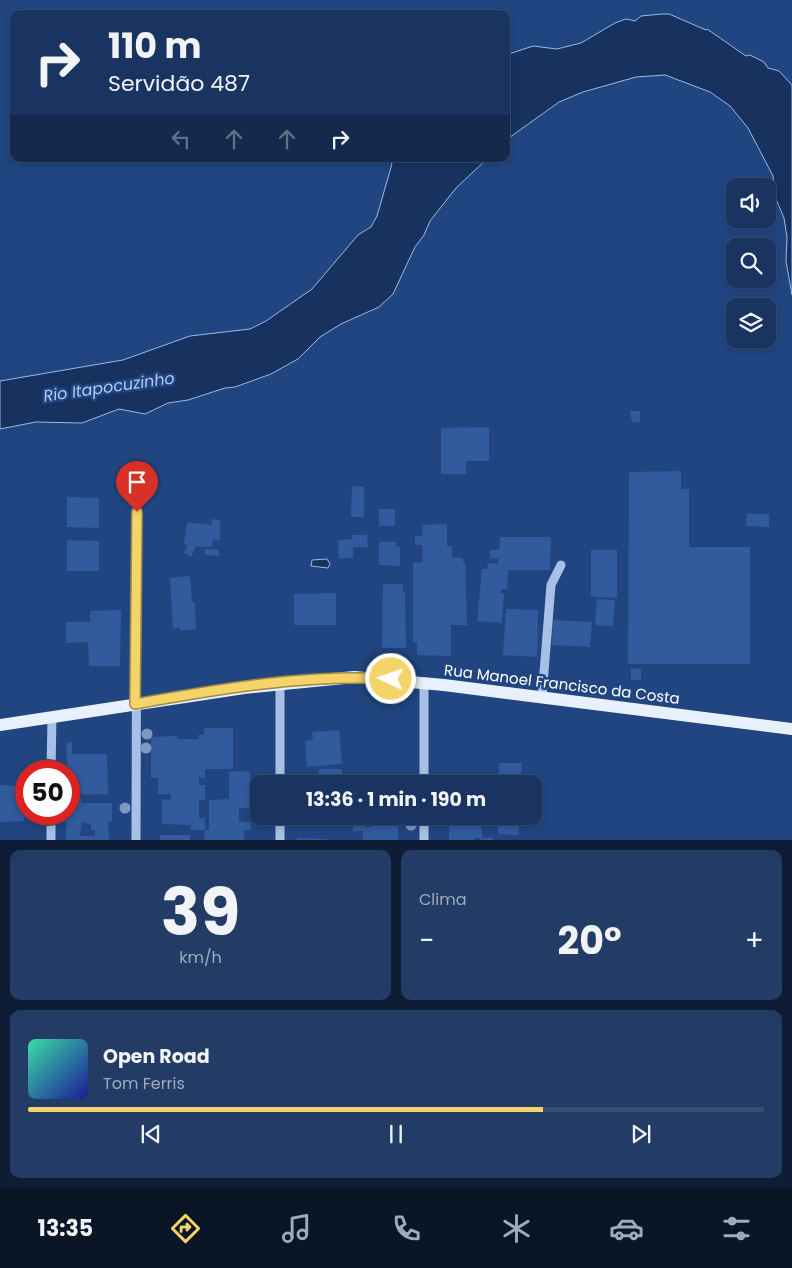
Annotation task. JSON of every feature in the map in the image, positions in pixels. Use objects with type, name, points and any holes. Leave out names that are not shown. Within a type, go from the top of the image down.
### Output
[{"type":"main road","name":"Rua Manoel Francisco da Costa","points":[[0,725],[280,684],[354,677],[542,697],[792,729]]},
{"type":"street","points":[[136,840],[137,512]]},
{"type":"street","points":[[542,697],[551,585],[561,565]]},
{"type":"street","points":[[424,683],[424,775]]},
{"type":"street","points":[[280,684],[280,775]]},
{"type":"street","points":[[52,717],[52,760]]},
{"type":"street","points":[[51,825],[51,840]]},
{"type":"street","points":[[280,825],[280,840]]},
{"type":"street","points":[[424,825],[424,840]]},
{"type":"water","points":[[669,14],[707,29],[746,56],[750,55],[764,62],[768,68],[779,71],[792,85],[792,295],[786,261],[787,237],[784,218],[776,199],[776,178],[773,178],[748,128],[730,106],[710,92],[665,75],[636,77],[583,92],[559,102],[510,137],[510,54],[533,46],[557,49],[581,43],[615,23],[626,19],[635,21],[641,16]]},
{"type":"water","name":"Rio Itapocuzinho","points":[[390,162],[484,162],[456,188],[430,221],[424,235],[415,247],[393,294],[379,307],[341,324],[320,337],[298,359],[271,374],[235,387],[225,388],[188,400],[168,403],[145,414],[119,409],[82,423],[36,422],[0,429],[0,381],[123,360],[190,336],[250,329],[266,321],[312,289],[358,235],[371,227],[377,216],[392,164]]},
{"type":"water","points":[[327,559],[330,564],[328,568],[311,566],[312,560]]},
{"type":"building","points":[[630,411],[640,411],[640,423],[632,422]]},
{"type":"building","points":[[489,427],[489,461],[466,461],[466,474],[441,474],[441,428]]},
{"type":"building","points":[[681,471],[681,489],[689,489],[689,547],[750,547],[750,664],[628,664],[629,472]]},
{"type":"building","points":[[352,486],[364,487],[364,517],[351,517]]},
{"type":"building","points":[[67,497],[99,498],[99,528],[67,527]]},
{"type":"building","points":[[379,509],[395,509],[395,526],[379,526]]},
{"type":"building","points":[[747,514],[769,514],[769,527],[746,526]]},
{"type":"building","points":[[212,519],[220,520],[220,541],[213,539],[212,547],[196,546],[191,557],[183,553],[188,545],[184,544],[187,522],[212,525]]},
{"type":"building","points":[[447,524],[447,546],[452,546],[452,557],[463,558],[463,562],[465,562],[467,625],[451,625],[451,656],[417,655],[417,642],[413,642],[413,563],[423,562],[422,545],[415,545],[415,536],[423,536],[422,525]]},
{"type":"building","points":[[352,535],[367,535],[368,547],[353,547],[353,558],[339,558],[338,540],[352,539]]},
{"type":"building","points":[[500,537],[551,537],[550,570],[508,570],[507,589],[501,589],[501,593],[504,593],[502,623],[477,621],[482,569],[487,569],[488,563],[498,564],[498,559],[490,558],[490,550],[499,550]]},
{"type":"building","points":[[67,540],[99,541],[99,571],[67,571]]},
{"type":"building","points":[[379,542],[396,542],[396,547],[400,547],[400,566],[379,565]]},
{"type":"building","points":[[205,549],[219,550],[219,556],[205,555]]},
{"type":"building","points":[[591,550],[617,550],[617,598],[591,597]]},
{"type":"building","points":[[190,576],[192,602],[195,602],[196,629],[180,631],[180,628],[173,629],[170,578]]},
{"type":"building","points":[[383,584],[403,584],[403,592],[405,591],[406,648],[382,648]]},
{"type":"building","points":[[336,593],[336,625],[294,625],[294,594]]},
{"type":"building","points":[[597,599],[615,600],[613,626],[595,625]]},
{"type":"building","points":[[506,609],[538,610],[537,657],[503,655]]},
{"type":"building","points":[[121,610],[120,666],[89,666],[88,642],[66,643],[66,622],[90,622],[90,611]]},
{"type":"building","points":[[553,620],[592,622],[590,647],[552,645]]},
{"type":"building","points":[[631,668],[641,669],[641,680],[631,680]]},
{"type":"building","points":[[379,691],[389,691],[389,697],[379,697]]},
{"type":"building","points":[[204,728],[233,728],[233,769],[205,769],[205,778],[199,777],[199,785],[205,785],[205,800],[199,800],[199,818],[205,818],[205,830],[191,830],[191,825],[162,824],[162,799],[171,800],[171,794],[158,794],[158,778],[151,778],[151,737],[177,736],[177,739],[199,739],[198,735],[204,735]]},
{"type":"building","points":[[339,730],[342,764],[307,767],[305,741],[313,740],[312,732]]},
{"type":"building","points":[[72,742],[72,754],[107,754],[108,794],[80,795],[80,760],[67,760],[66,743]]},
{"type":"building","points":[[499,763],[522,763],[521,775],[499,775]]},
{"type":"building","points":[[319,769],[342,769],[342,775],[319,775]]},
{"type":"building","points":[[229,772],[250,772],[250,808],[239,808],[239,822],[250,822],[251,830],[244,830],[244,840],[204,840],[205,830],[209,830],[209,800],[229,799]]},
{"type":"building","points":[[0,785],[15,786],[15,821],[0,822]]},
{"type":"building","points":[[80,798],[81,803],[112,803],[112,821],[108,821],[109,840],[66,840],[66,825],[80,825]],"holes":[[[82,822],[91,824],[91,830],[95,830],[95,836],[80,836]]]},
{"type":"building","points":[[353,825],[372,827],[372,825],[398,825],[398,840],[363,840],[363,831],[353,831]]},
{"type":"building","points":[[449,825],[481,825],[482,838],[493,838],[493,840],[474,838],[474,840],[449,840]]},
{"type":"building","points":[[498,825],[519,825],[519,835],[498,834]]},
{"type":"building","points":[[160,835],[190,835],[190,840],[160,840]]},
{"type":"building","points":[[297,838],[327,839],[327,840],[297,840]]},
{"type":"route","points":[[137,512],[135,704],[183,696],[330,678],[391,679]]}]
